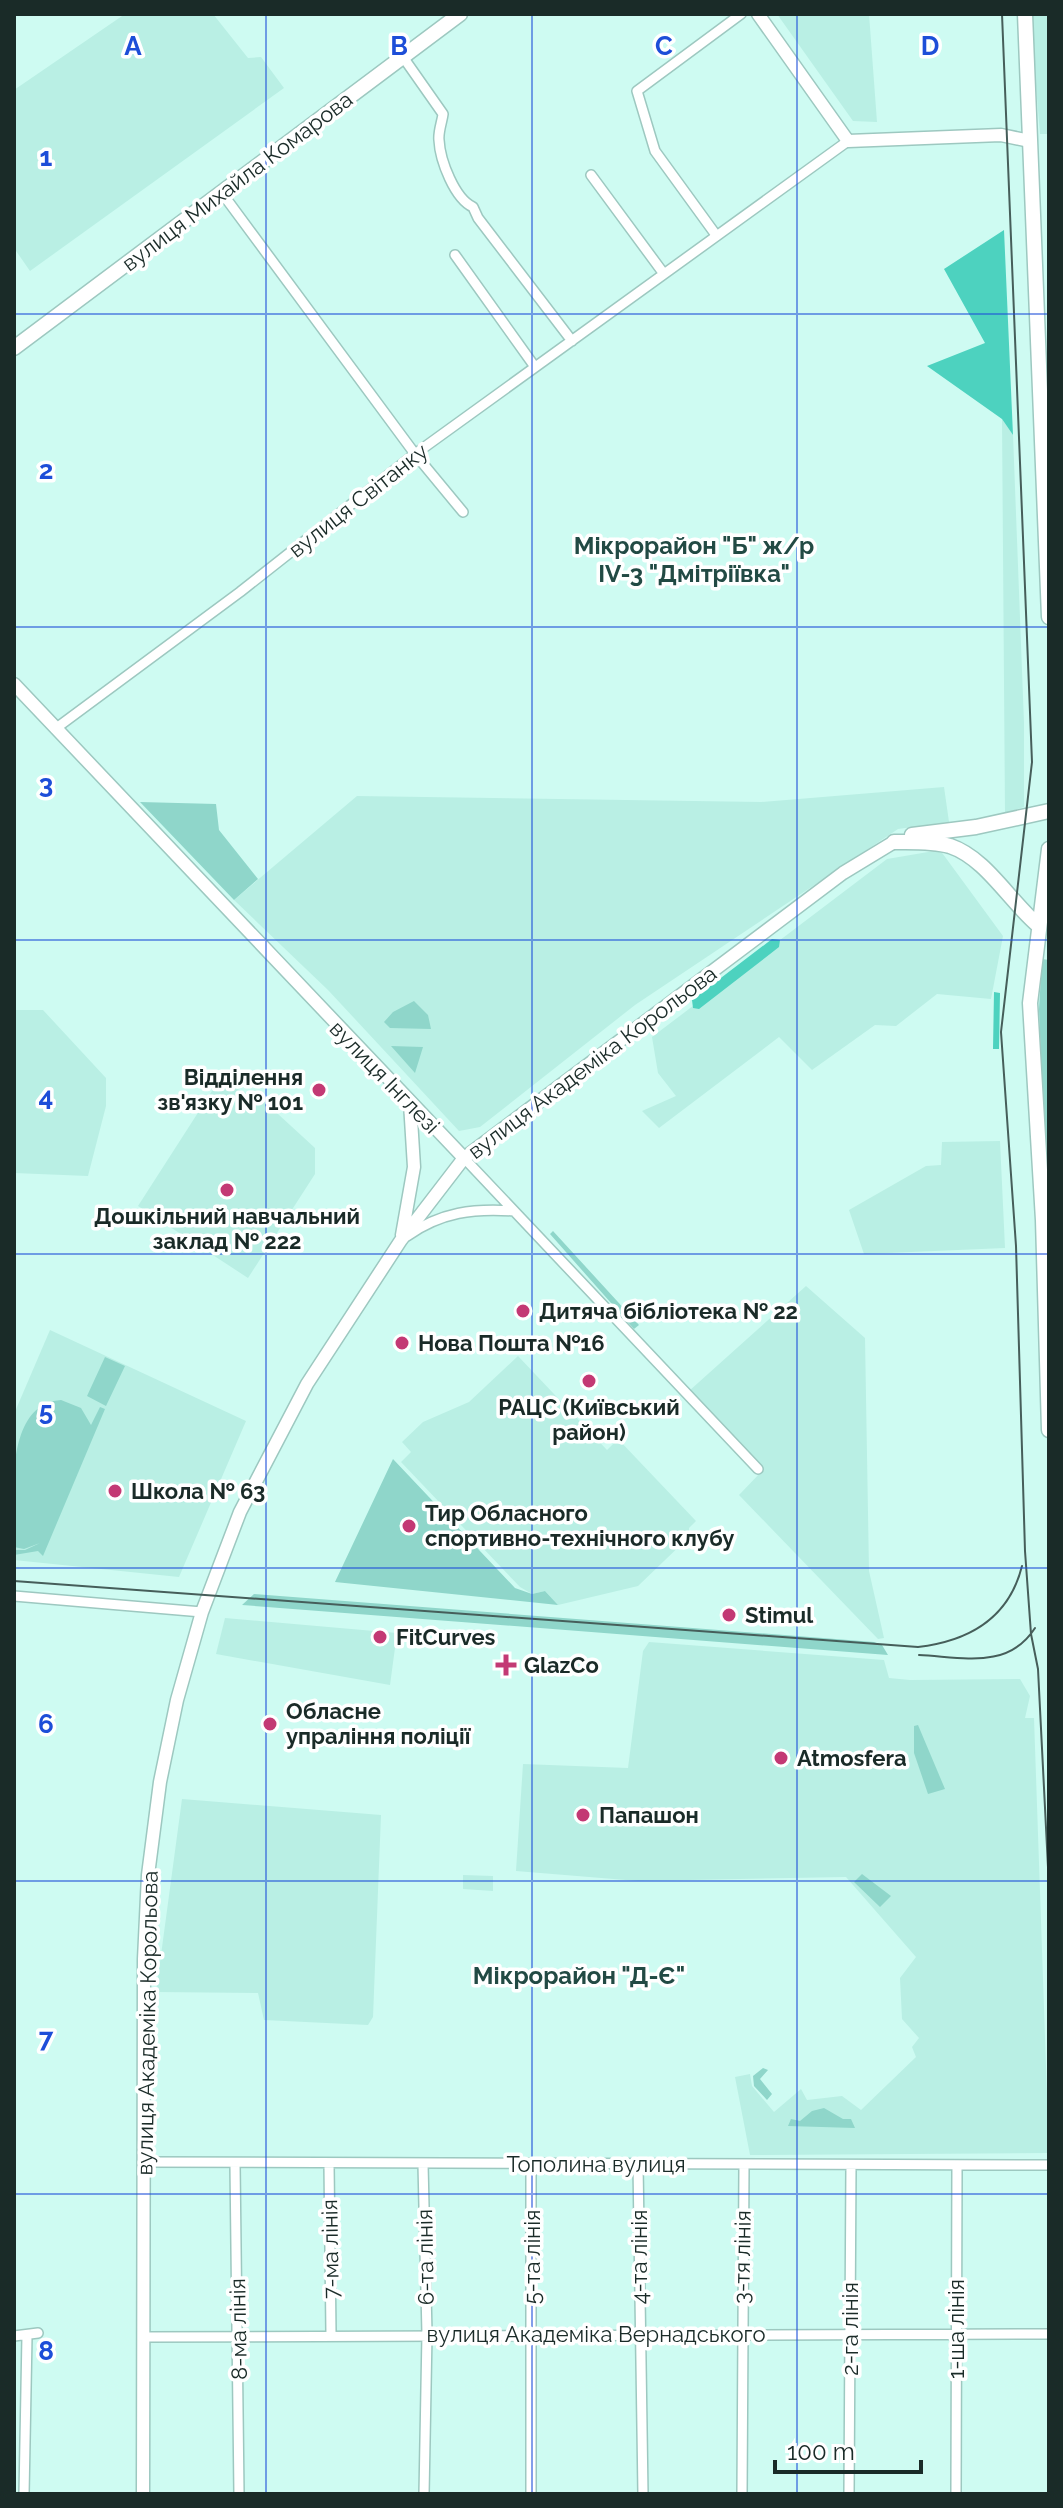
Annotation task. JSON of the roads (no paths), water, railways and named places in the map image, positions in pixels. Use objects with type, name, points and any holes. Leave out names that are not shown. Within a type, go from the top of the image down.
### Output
[{"type":"main road","name":"вулиця Михайла Комарова","points":[[14,348],[460,14]]},
{"type":"main road","points":[[758,14],[848,141],[1001,135],[1030,141]]},
{"type":"main road","points":[[1025,14],[1030,141],[1044,334],[1049,617]]},
{"type":"main road","points":[[1001,135],[1029,123]]},
{"type":"main road","name":"вулиця Інглезі","points":[[14,684],[464,1158]]},
{"type":"main road","points":[[894,842],[914,835],[976,827],[1049,811]]},
{"type":"main road","points":[[976,827],[969,839],[969,849],[974,859],[1018,909],[1044,927]]},
{"type":"main road","points":[[894,842],[950,846],[974,859]]},
{"type":"main road","name":"вулиця Академіка Корольова","points":[[143,2494],[148,1875],[160,1782],[177,1700],[202,1612],[240,1512],[307,1384],[401,1240],[464,1158],[843,873],[894,842]]},
{"type":"main road","points":[[1049,849],[1044,927],[1030,1003],[1046,1220],[1049,1426]]},
{"type":"main road","points":[[401,1240],[414,1167],[410,1103]]},
{"type":"street","points":[[716,235],[655,151],[637,91],[741,14]]},
{"type":"street","points":[[403,57],[443,114],[439,142],[457,193],[465,204],[473,207],[478,218],[572,341]]},
{"type":"street","name":"вулиця Світанку","points":[[55,729],[240,592],[415,454],[848,141]]},
{"type":"street","points":[[591,175],[664,274]]},
{"type":"street","points":[[222,193],[415,454],[463,512]]},
{"type":"street","points":[[455,255],[535,367]]},
{"type":"street","name":"вулиця Інглезі","points":[[464,1158],[758,1469]]},
{"type":"street","points":[[401,1240],[440,1217],[463,1211],[515,1211]]},
{"type":"street","points":[[14,1596],[202,1612]]},
{"type":"street","name":"Тополина вулиця","points":[[144,2162],[1049,2165]]},
{"type":"street","name":"8-ма лінія","points":[[235,2164],[239,2494]]},
{"type":"street","name":"7-ма лінія","points":[[329,2164],[331,2334]]},
{"type":"street","name":"6-та лінія","points":[[423,2164],[427,2334],[424,2494]]},
{"type":"street","name":"5-та лінія","points":[[531,2164],[531,2494]]},
{"type":"street","name":"4-та лінія","points":[[638,2164],[643,2494]]},
{"type":"street","name":"3-тя лінія","points":[[742,2494],[744,2165]]},
{"type":"street","name":"2-га лінія","points":[[849,2494],[851,2165]]},
{"type":"street","name":"1-ша лінія","points":[[956,2494],[957,2165]]},
{"type":"street","points":[[14,2336],[38,2333]]},
{"type":"street","name":"вулиця Академіка Вернадського","points":[[143,2337],[532,2333],[1049,2334]]},
{"type":"street","points":[[24,2494],[27,2336]]},
{"type":"tram line","points":[[1002,14],[1032,762],[1001,1032],[1016,1246],[1025,1551],[1031,1634],[1038,1669],[1049,1887]]},
{"type":"tram line","points":[[14,1581],[918,1647],[954,1639],[984,1624],[1007,1600],[1022,1566]]},
{"type":"tram line","points":[[919,1655],[998,1656],[1024,1641],[1035,1628]]},
{"type":"place","name":"Відділення зв'язку № 101","points":[[319,1090]]},
{"type":"place","name":"Дошкільний навчальний заклад № 222","points":[[227,1190]]},
{"type":"place","name":"Дитяча бібліотека № 22","points":[[523,1311]]},
{"type":"place","name":"Нова Пошта №16","points":[[402,1343]]},
{"type":"place","name":"РАЦС (Київський район)","points":[[589,1381]]},
{"type":"place","name":"Школа № 63","points":[[115,1491]]},
{"type":"place","name":"Тир Обласного спортивно-технічного клубу","points":[[409,1526]]},
{"type":"place","name":"Stimul","points":[[729,1615]]},
{"type":"place","name":"FitCurves","points":[[380,1637]]},
{"type":"place","name":"GlazCo","points":[[506,1665]]},
{"type":"place","name":"Обласне упраління поліції","points":[[270,1724]]},
{"type":"place","name":"Atmosfera","points":[[781,1758]]},
{"type":"place","name":"Папашон","points":[[583,1815]]},
{"type":"district","name":"Мікрорайон \"Б\" ж/р IV-3 \"Дмітріївка\"","points":[[694,559]]},
{"type":"district","name":"Мікрорайон \"Д-Є\"","points":[[579,1975]]}]
